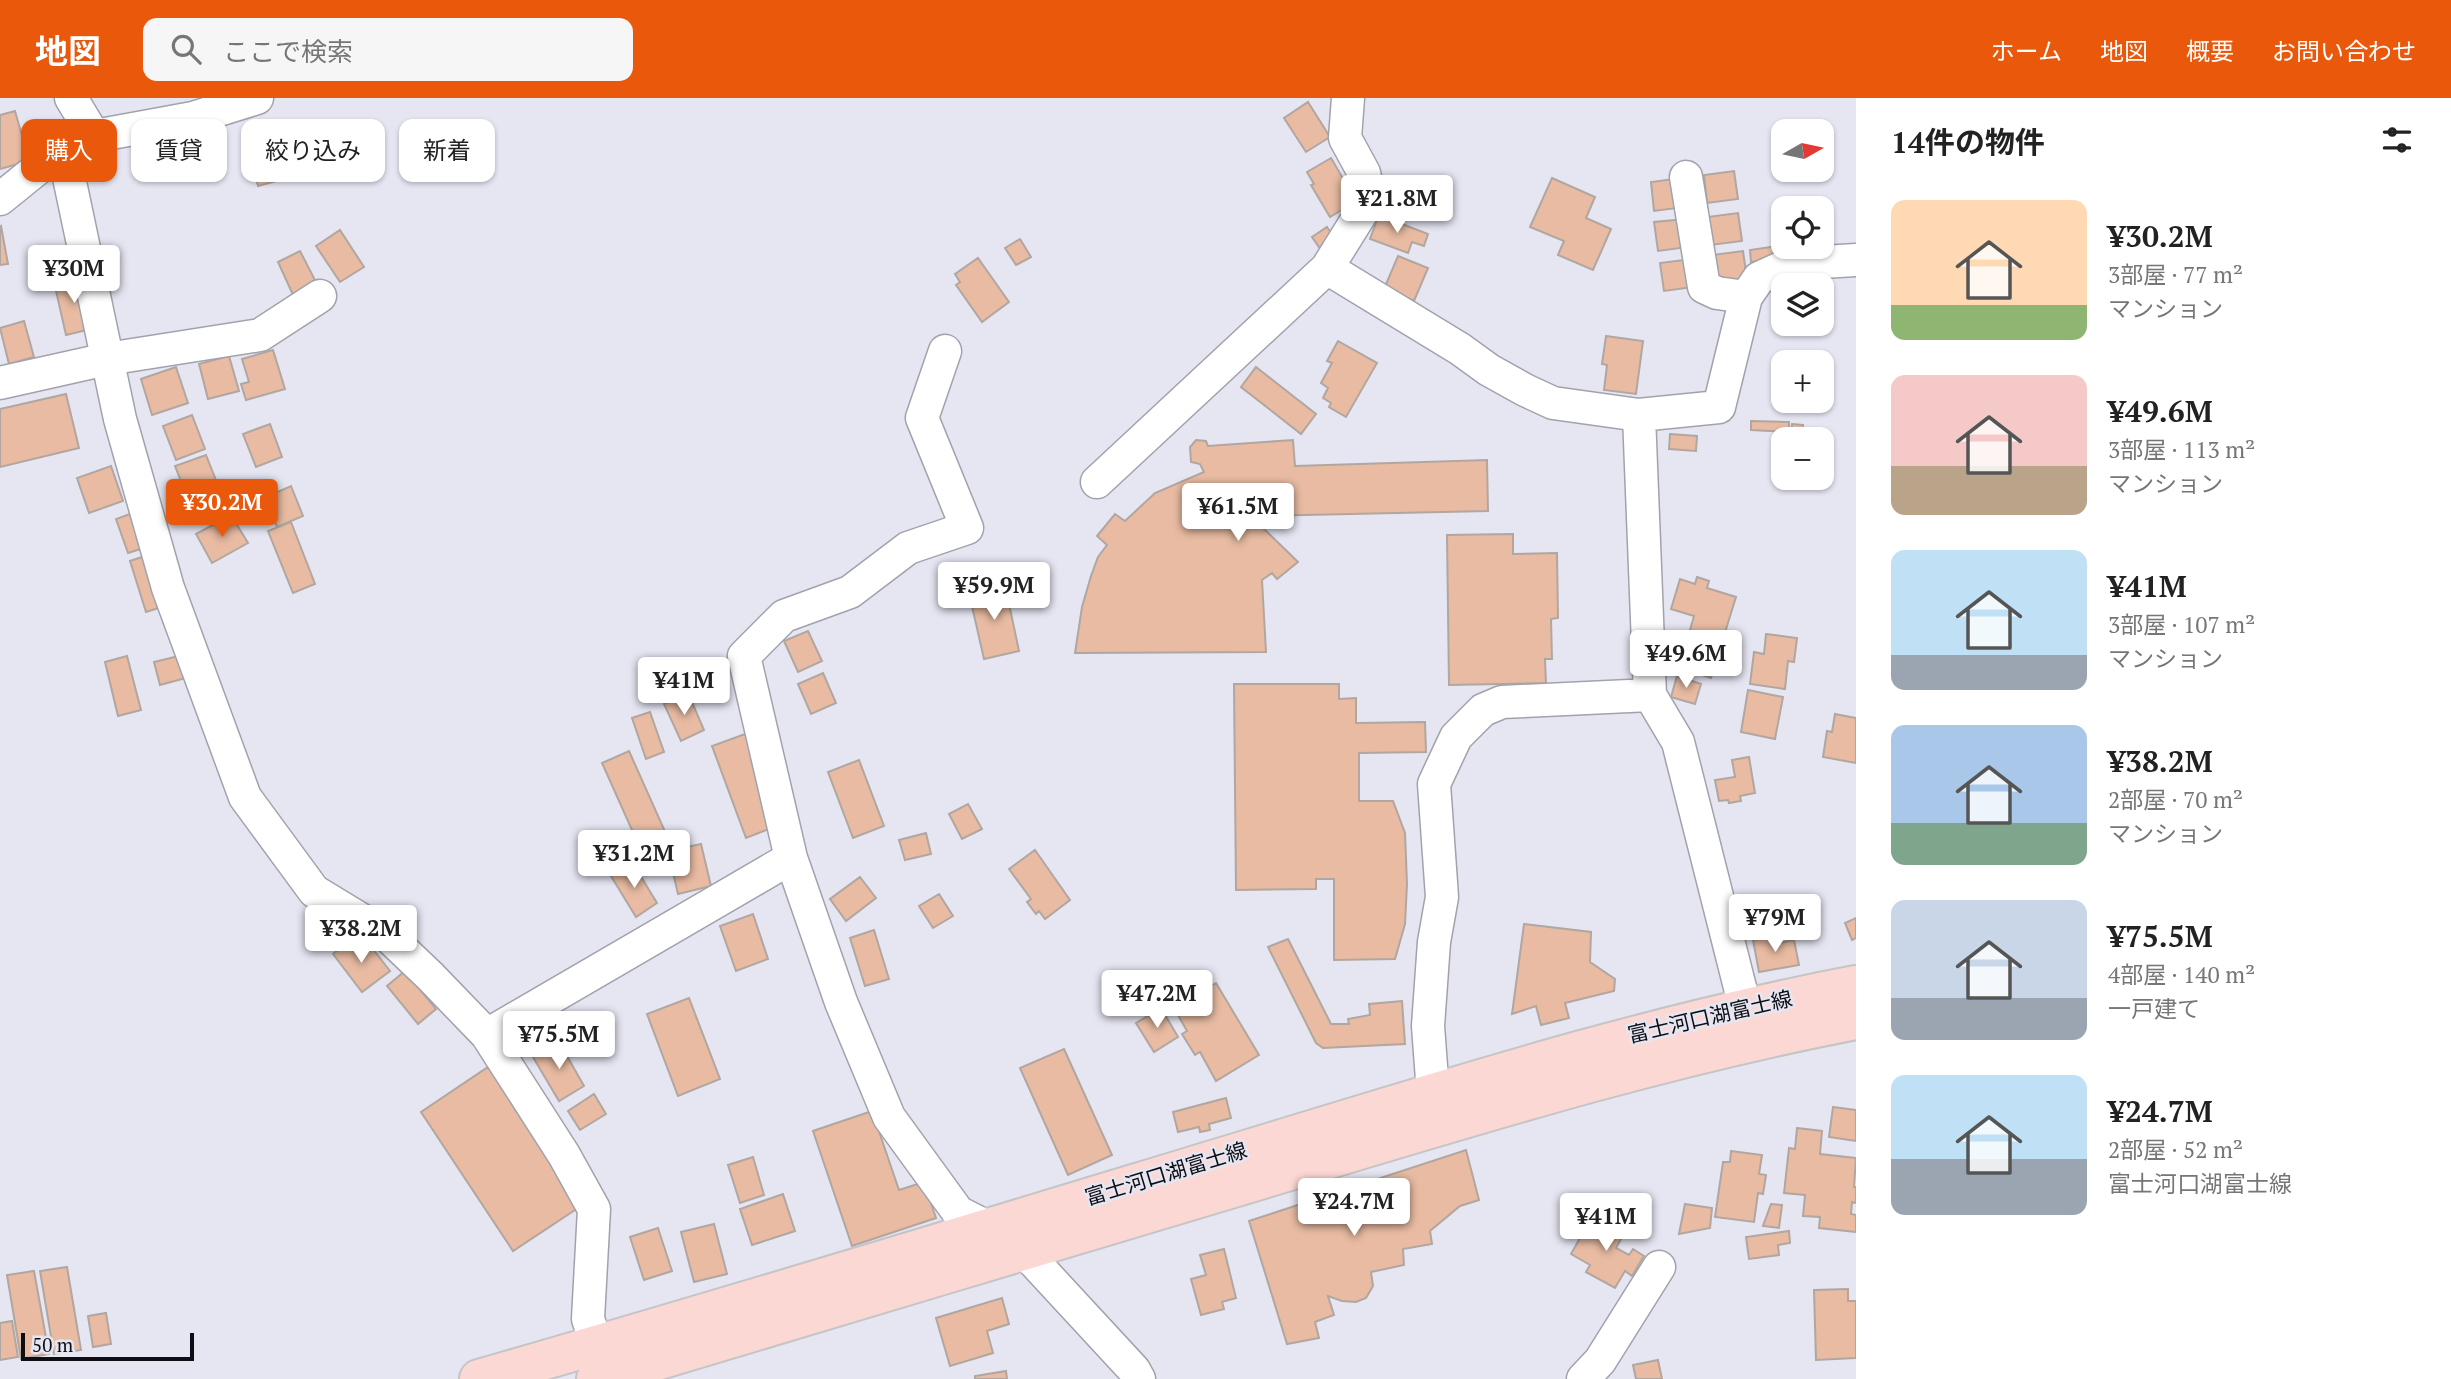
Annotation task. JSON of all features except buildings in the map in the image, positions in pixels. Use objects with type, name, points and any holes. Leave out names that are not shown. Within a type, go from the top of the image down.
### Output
[{"type":"main road","name":"富士河口湖富士線","points":[[479,1379],[597,1362],[1023,1250],[1654,1065],[1749,1024],[1856,985]]},
{"type":"main road","name":"富士河口湖富士線","points":[[597,1362],[989,1228],[1647,1031],[1856,1020]]},
{"type":"street","points":[[72,98],[84,119]]},
{"type":"street","points":[[117,132],[193,118],[257,98]]},
{"type":"street","points":[[1097,482],[1327,268],[1370,199],[1364,173],[1345,138],[1348,98]]},
{"type":"street","points":[[1686,177],[1704,287],[1717,293],[1746,297]]},
{"type":"street","points":[[0,199],[21,182]]},
{"type":"street","points":[[70,182],[120,419],[168,589],[245,797],[314,891],[387,936],[487,1035],[564,1155],[594,1209],[587,1319],[597,1362]]},
{"type":"street","points":[[1327,268],[1525,390],[1553,403],[1639,415],[1719,407],[1746,297],[1759,278],[1790,264],[1856,260]]},
{"type":"street","points":[[0,383],[107,359],[260,335],[320,296]]},
{"type":"street","points":[[945,351],[922,418],[967,528],[908,548],[850,592],[784,616],[744,656],[791,858],[841,1002],[889,1117],[958,1212],[1023,1250],[1134,1370],[1139,1379]]},
{"type":"street","points":[[1639,415],[1650,695],[1678,742],[1749,1024]]},
{"type":"street","points":[[1433,1093],[1427,1026],[1434,942],[1443,897],[1434,784],[1456,737],[1483,710],[1502,702],[1650,695]]},
{"type":"street","points":[[487,1035],[791,858]]},
{"type":"street","points":[[1583,1379],[1600,1361],[1659,1267]]}]
